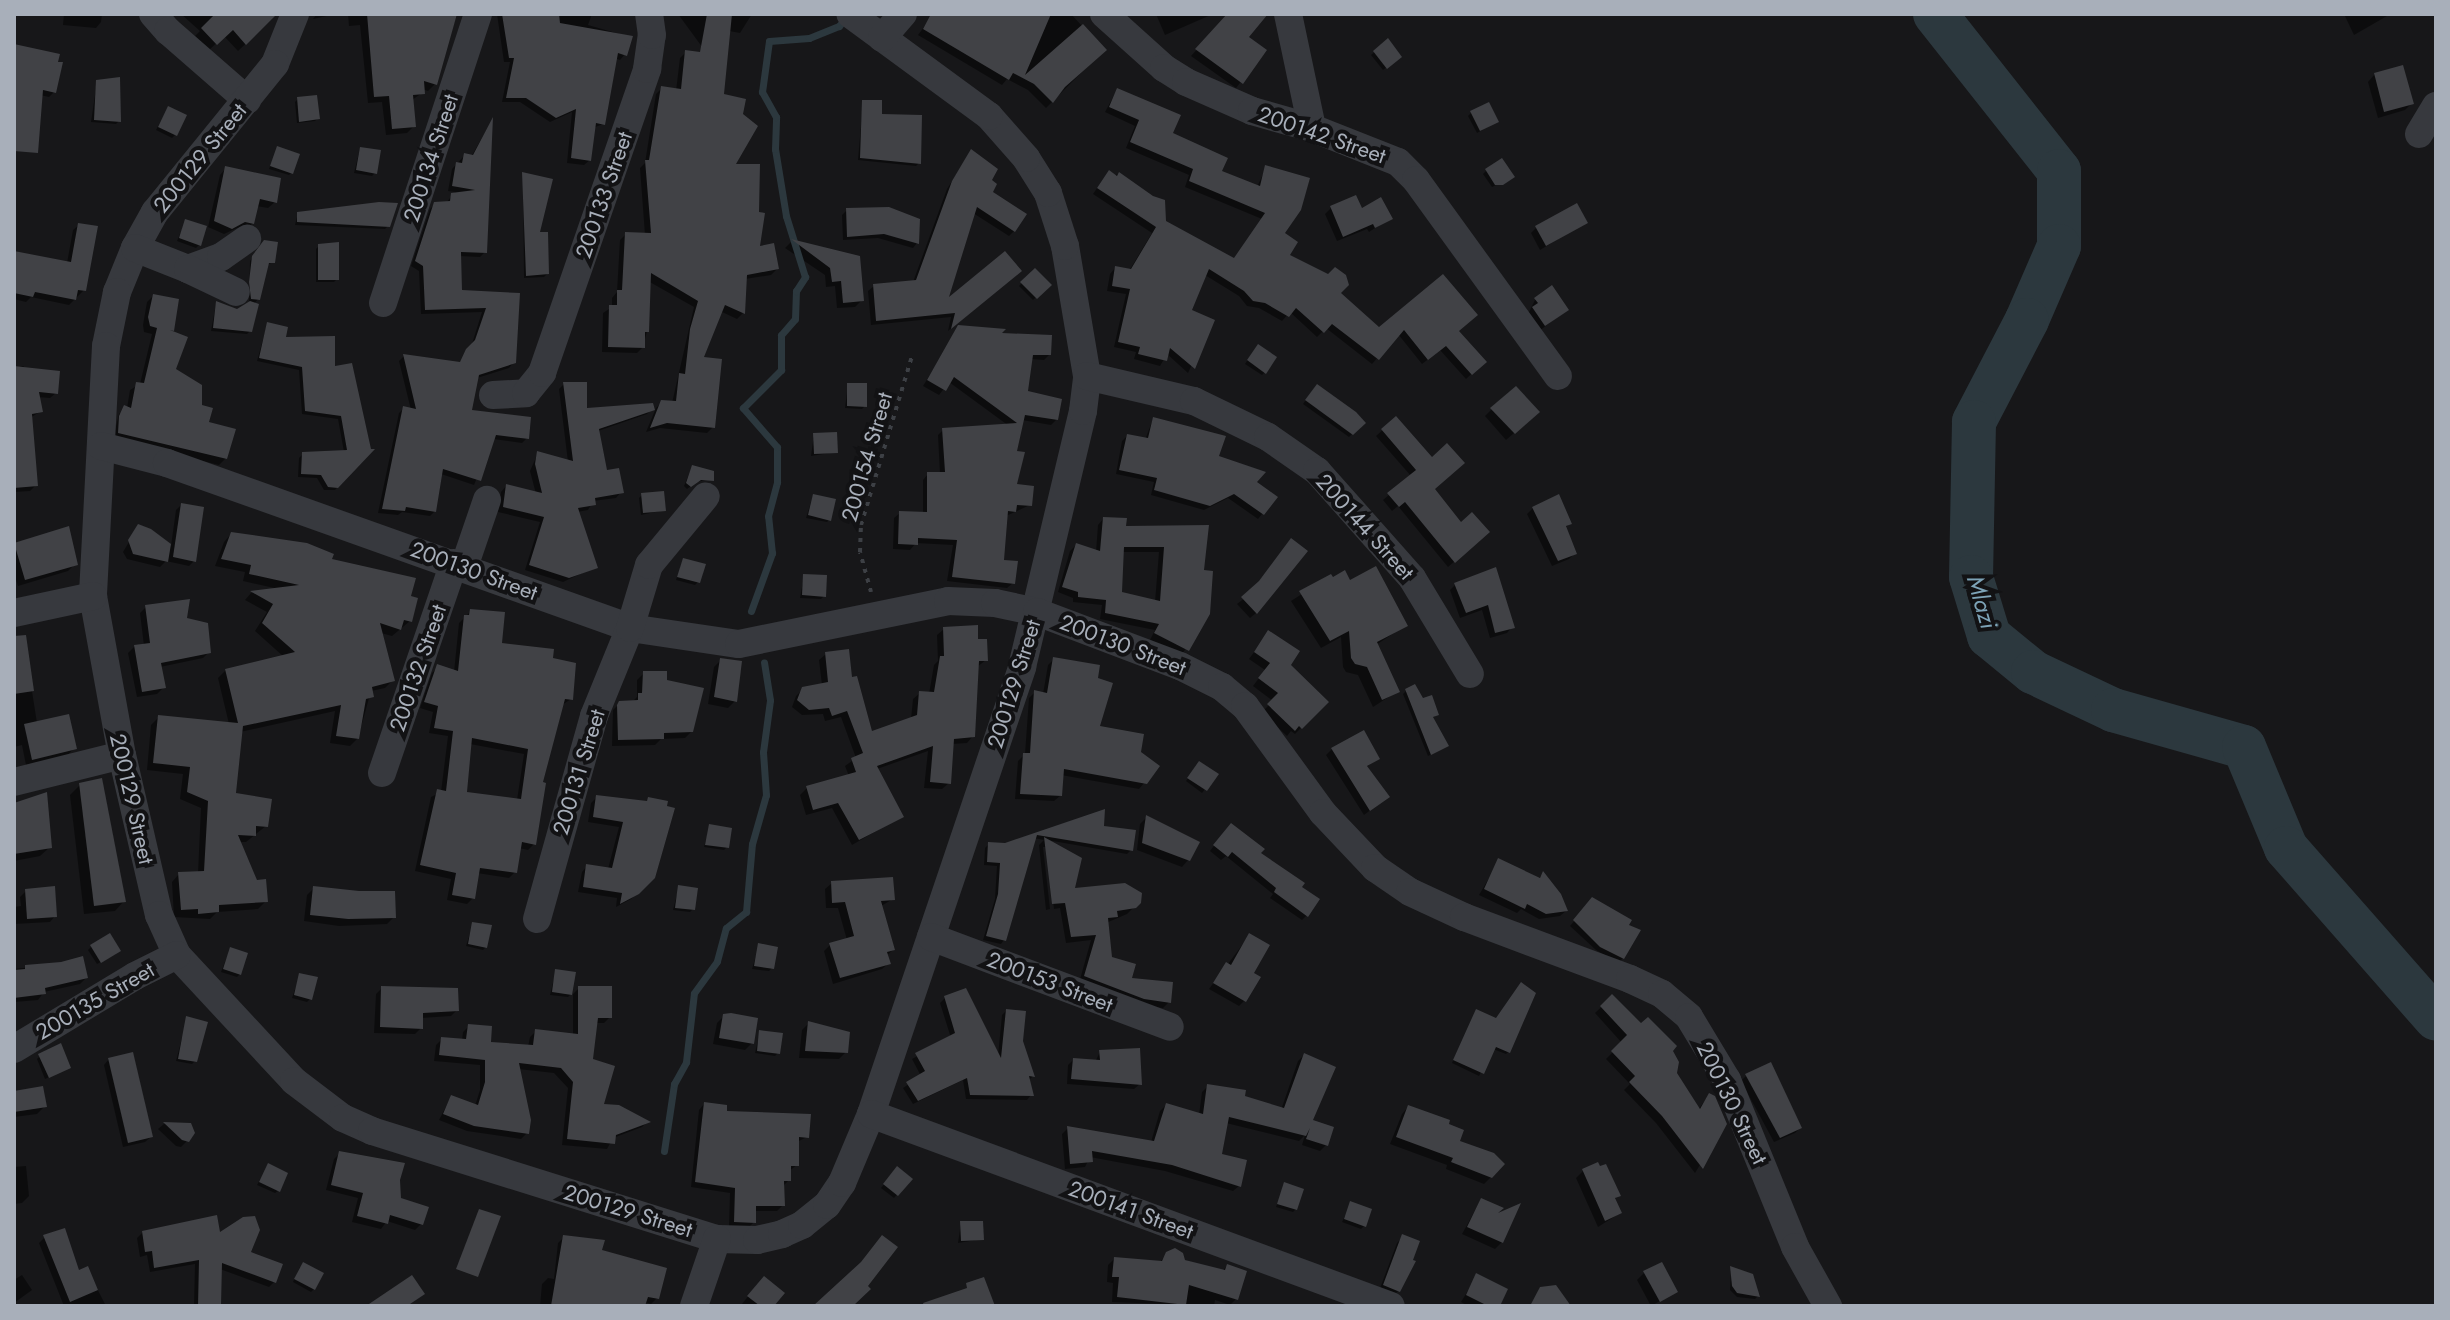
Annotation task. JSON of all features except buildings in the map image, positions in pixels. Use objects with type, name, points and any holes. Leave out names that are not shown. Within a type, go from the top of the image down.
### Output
[{"type":"street","points":[[153,14],[168,31],[247,100]]},
{"type":"street","name":"200129 Street","points":[[295,14],[292,29],[275,64],[164,200],[135,248],[117,292],[106,346],[93,596],[122,755],[159,915],[177,955],[294,1081],[343,1118],[372,1131],[717,1239],[757,1240],[802,1225],[827,1205],[842,1183],[871,1114],[1022,667],[1037,612],[1087,376],[1065,246],[1048,193],[1026,158],[989,116],[867,27]]},
{"type":"street","name":"200134 Street","points":[[383,303],[478,14]]},
{"type":"street","name":"200133 Street","points":[[493,395],[526,393],[542,373],[647,69],[652,35],[649,14]]},
{"type":"street","points":[[867,27],[903,14]]},
{"type":"street","name":"200142 Street","points":[[1104,14],[1164,68],[1186,82],[1252,111],[1312,128],[1398,162],[1416,180],[1558,376]]},
{"type":"street","points":[[1288,14],[1312,128]]},
{"type":"street","points":[[2419,134],[2436,106]]},
{"type":"street","points":[[188,269],[221,257],[247,239]]},
{"type":"street","points":[[135,248],[236,292]]},
{"type":"street","name":"200144 Street","points":[[1087,376],[1194,401],[1268,437],[1317,471],[1412,578],[1470,674]]},
{"type":"street","name":"200130 Street","points":[[101,446],[167,463],[630,628],[739,644],[876,613],[948,601],[995,603],[1037,612],[1180,666],[1222,687],[1245,706],[1323,813],[1375,868],[1410,892],[1464,917],[1662,994],[1689,1017],[1727,1080],[1795,1247],[1828,1306]]},
{"type":"street","name":"200131 Street","points":[[537,919],[594,716],[630,628],[649,565],[706,496]]},
{"type":"street","name":"200132 Street","points":[[382,773],[459,565],[487,500]]},
{"type":"street","points":[[14,613],[93,596]]},
{"type":"street","points":[[14,782],[122,755]]},
{"type":"street","name":"200153 Street","points":[[931,937],[1170,1027]]},
{"type":"street","name":"200135 Street","points":[[14,1049],[135,976],[177,955]]},
{"type":"street","name":"200141 Street","points":[[871,1114],[1391,1306]]},
{"type":"street","points":[[694,1306],[717,1239]]},
{"type":"path","name":"200154 Street","points":[[876,613],[860,552],[861,525],[912,356]]},
{"type":"waterway","name":"Mlazi","points":[[1935,14],[2059,171],[2059,246],[2027,320],[1974,422],[1971,577],[1989,636],[2033,672],[2113,710],[2244,747],[2286,848],[2436,1019]]},
{"type":"waterway","points":[[751,611],[772,553],[768,516],[777,482],[777,447],[743,408],[781,370],[781,335],[795,319],[796,291],[805,277],[786,216],[775,149],[776,117],[762,92],[769,41],[809,38],[839,26],[846,17]]},
{"type":"waterway","points":[[664,1151],[674,1084],[686,1062],[694,993],[717,961],[726,928],[746,912],[752,844],[766,795],[763,752],[770,700],[764,662]]}]
